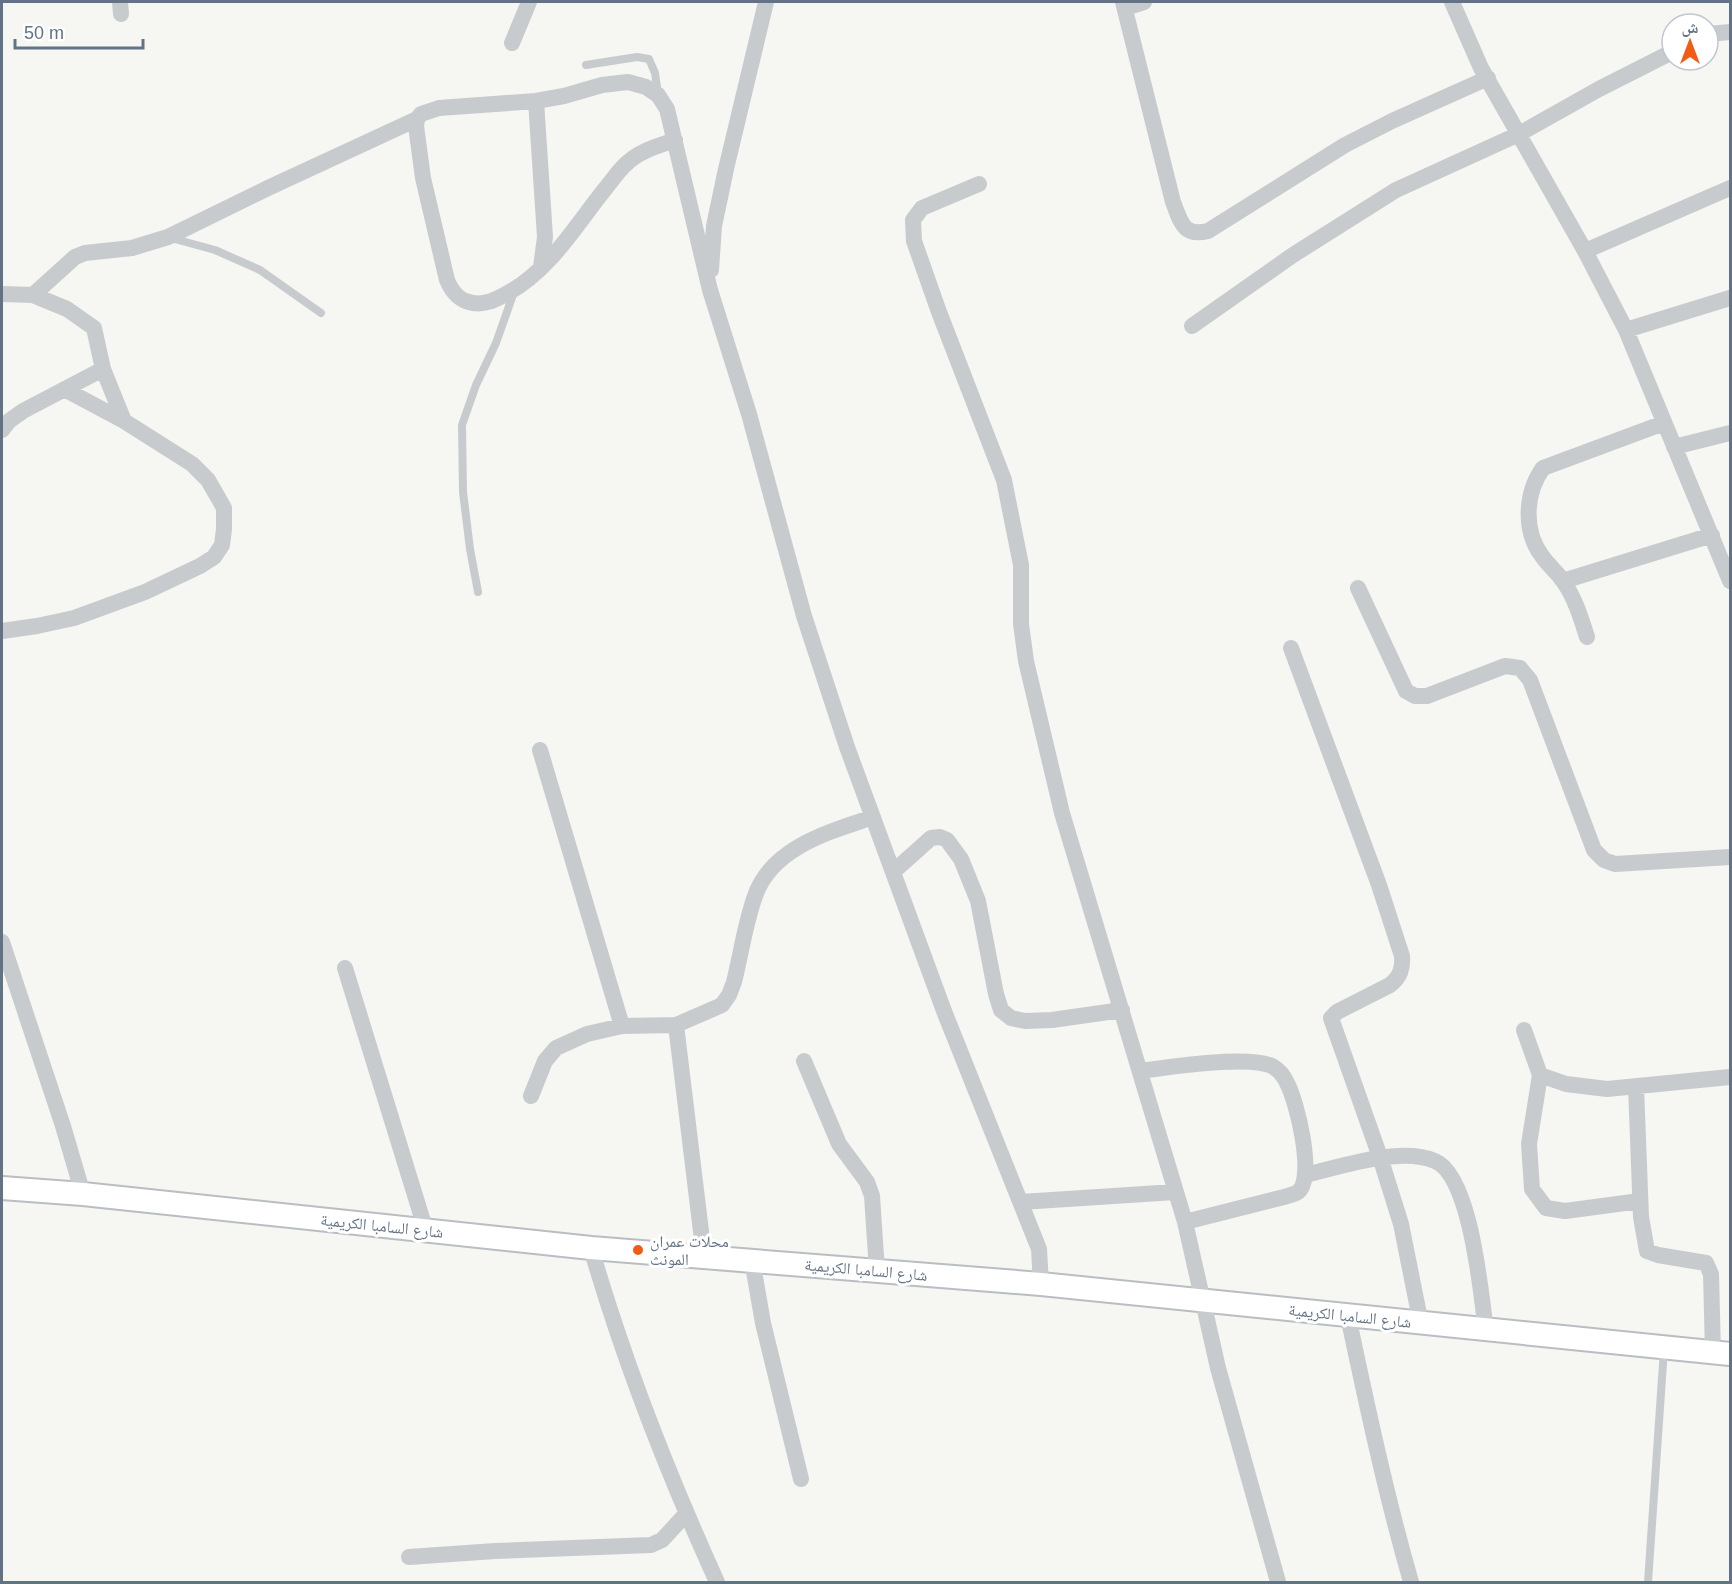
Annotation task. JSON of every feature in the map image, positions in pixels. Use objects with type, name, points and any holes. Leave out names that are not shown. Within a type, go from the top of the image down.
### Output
[{"type":"main road","name":"شارع السامبا الكريمية","points":[[2,1188],[83,1194],[591,1248],[1041,1284],[1722,1354]]},
{"type":"street","points":[[513,43],[529,2]]},
{"type":"street","points":[[710,290],[714,226],[766,2]]},
{"type":"street","points":[[1144,2],[1124,5],[1173,202],[1182,225],[1190,232],[1208,231],[1346,145],[1392,121],[1488,78]]},
{"type":"street","points":[[1452,2],[1488,78],[1585,251],[1626,330],[1731,581]]},
{"type":"street","points":[[1192,327],[1293,255],[1396,190],[1519,134],[1660,58]]},
{"type":"street","points":[[33,296],[75,257],[85,253],[132,248],[168,237],[417,119],[426,111],[439,108],[536,101],[602,85],[628,82],[646,87],[658,95],[667,109],[710,290],[748,414],[804,616],[847,747],[944,1011],[1039,1249],[1041,1284]]},
{"type":"street","points":[[536,101],[545,237],[540,268]]},
{"type":"street","points":[[417,119],[423,178],[451,290],[466,302],[478,303],[490,303],[515,289],[540,268],[570,235],[626,164],[647,150],[675,140]]},
{"type":"street","points":[[979,184],[922,208],[913,220],[914,240],[939,312],[1004,480],[1021,565],[1021,624],[1026,661],[1062,813],[1185,1222],[1218,1368],[1278,1582]]},
{"type":"street","points":[[1585,251],[1731,188]]},
{"type":"street","points":[[2,294],[33,296],[67,309],[94,328],[103,369],[124,421]]},
{"type":"street","points":[[1626,330],[1731,298]]},
{"type":"street","points":[[4,423],[103,369]]},
{"type":"street","points":[[2,630],[37,626],[74,618],[145,592],[200,566],[214,557],[222,545],[224,508],[208,480],[192,464],[124,421],[66,390]]},
{"type":"street","points":[[1587,637],[1577,606],[1563,581],[1540,554],[1529,528],[1529,500],[1536,477],[1543,468],[1664,423]]},
{"type":"street","points":[[1674,447],[1731,433]]},
{"type":"street","points":[[1563,581],[1712,535]]},
{"type":"street","points":[[1358,588],[1406,691],[1415,696],[1427,696],[1505,666],[1520,668],[1530,680],[1594,850],[1604,860],[1615,864],[1731,857]]},
{"type":"street","points":[[1291,648],[1379,885],[1402,956],[1403,965],[1397,979],[1390,985],[1337,1012],[1331,1018],[1401,1224],[1421,1324]]},
{"type":"street","points":[[540,750],[622,1026]]},
{"type":"street","points":[[531,1096],[545,1061],[556,1048],[587,1034],[622,1026],[676,1025],[722,1005],[734,982],[755,896],[765,875],[779,860],[800,846],[873,817]]},
{"type":"street","points":[[893,872],[931,838],[940,837],[947,840],[960,859],[978,901],[996,994],[1002,1010],[1011,1018],[1025,1021],[1052,1020],[1122,1010]]},
{"type":"street","points":[[2,942],[83,1194]]},
{"type":"street","points":[[345,968],[426,1231]]},
{"type":"street","points":[[676,1025],[704,1256]]},
{"type":"street","points":[[1524,1030],[1540,1075],[1529,1144],[1532,1189],[1546,1208],[1564,1211],[1640,1201]]},
{"type":"street","points":[[804,1061],[839,1144],[867,1182],[872,1196],[877,1271]]},
{"type":"street","points":[[1140,1071],[1211,1063],[1262,1063],[1282,1073],[1296,1110],[1304,1150],[1305,1175],[1303,1185],[1295,1194],[1185,1222]]},
{"type":"street","points":[[1540,1075],[1566,1084],[1607,1089],[1731,1077]]},
{"type":"street","points":[[1636,1087],[1641,1217],[1647,1251],[1706,1263],[1711,1274],[1722,1354]]},
{"type":"street","points":[[1305,1175],[1380,1157],[1419,1157],[1435,1161],[1446,1168],[1458,1187],[1473,1244],[1486,1331]]},
{"type":"street","points":[[1022,1202],[1175,1192]]},
{"type":"street","points":[[591,1248],[609,1309],[646,1413],[686,1514],[717,1582]]},
{"type":"street","points":[[752,1260],[763,1323],[801,1479]]},
{"type":"street","points":[[1348,1316],[1373,1431],[1411,1582]]},
{"type":"street","points":[[409,1557],[651,1545],[662,1540],[686,1514]]},
{"type":"lane","points":[[586,65],[637,57],[649,59],[655,73],[658,95]]},
{"type":"lane","points":[[168,237],[215,250],[260,270],[321,313]]},
{"type":"lane","points":[[478,592],[463,492],[462,425],[476,385],[496,343],[515,289]]},
{"type":"lane","points":[[1648,1582],[1664,1349]]},
{"type":"place","name":"محلات عمران المونث","points":[[638,1250]]}]
